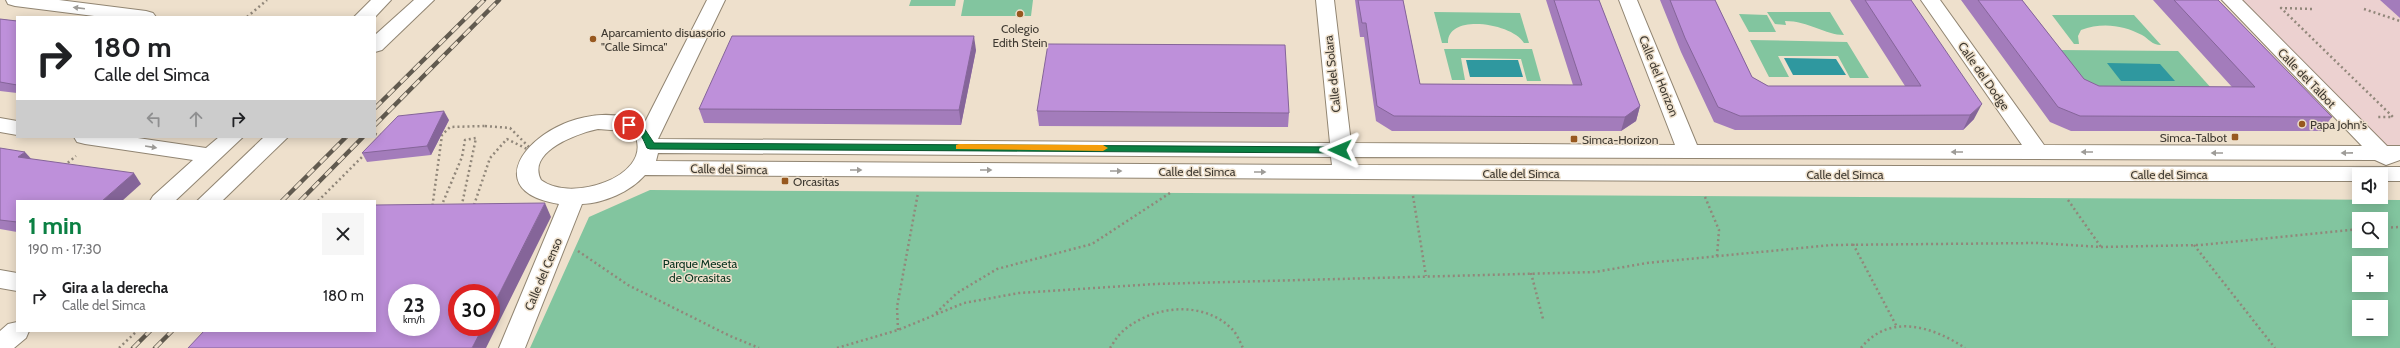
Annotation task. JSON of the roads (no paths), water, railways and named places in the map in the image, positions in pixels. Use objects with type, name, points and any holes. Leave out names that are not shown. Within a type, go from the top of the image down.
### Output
[{"type":"street","points":[[15,0],[138,16]]},
{"type":"street","points":[[365,16],[382,0]]},
{"type":"street","points":[[376,45],[425,0]]},
{"type":"street","points":[[649,142],[640,130],[629,125],[615,122],[598,122],[574,128],[551,139],[535,153],[528,167],[528,180],[537,190],[552,197],[573,198],[599,194],[612,189],[624,183],[642,168],[649,157],[649,142],[716,0]]},
{"type":"street","name":"Calle del Solara","points":[[1325,0],[1340,150],[1344,172]]},
{"type":"street","name":"Calle del Horizon","points":[[1628,0],[1689,152]]},
{"type":"street","name":"Calle del Dodge","points":[[1930,0],[2038,152]]},
{"type":"street","name":"Calle del Talbot","points":[[2231,0],[2390,153],[2400,173]]},
{"type":"street","points":[[0,125],[16,128]]},
{"type":"street","points":[[91,138],[210,156]]},
{"type":"street","points":[[162,200],[231,138]]},
{"type":"street","points":[[209,200],[276,138]]},
{"type":"street","name":"Calle del Simca","points":[[649,142],[1340,150],[2390,153]]},
{"type":"street","name":"Calle del Simca","points":[[642,168],[1344,172],[2400,173]]},
{"type":"street","name":"Calle del Censo","points":[[512,348],[557,242],[573,198]]},
{"type":"street","points":[[0,280],[16,282]]},
{"type":"street","points":[[0,346],[16,332]]},
{"type":"water","points":[[1784,58],[1836,59],[1846,75],[1793,75]]},
{"type":"water","points":[[1466,60],[1518,60],[1523,77],[1470,77]]},
{"type":"water","points":[[2107,63],[2160,64],[2175,81],[2121,81]]},
{"type":"railway","points":[[376,107],[484,0]]},
{"type":"railway","points":[[376,124],[499,0]]},
{"type":"railway","points":[[283,200],[345,138]]},
{"type":"railway","points":[[301,200],[362,138]]},
{"type":"railway","points":[[133,348],[149,332]]},
{"type":"railway","points":[[155,348],[171,332]]},
{"type":"place","name":"Colegio Edith Stein","points":[[1020,14]]},
{"type":"place","name":"Aparcamiento disuasorio \"Calle Simca\"","points":[[593,39]]},
{"type":"place","name":"Papa John's","points":[[2302,124]]},
{"type":"place","name":"Simca-Talbot","points":[[2235,137]]},
{"type":"place","name":"Simca-Horizon","points":[[1574,139]]},
{"type":"place","name":"Orcasitas","points":[[785,181]]},
{"type":"park label","name":"Parque Meseta de Orcasitas","points":[[700,270]]}]
